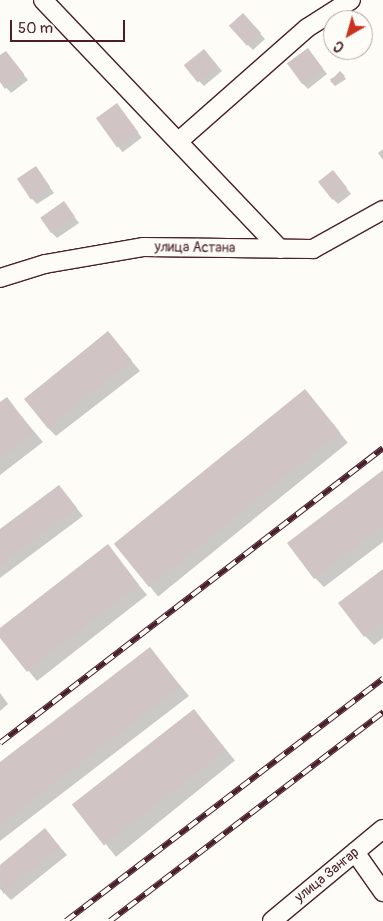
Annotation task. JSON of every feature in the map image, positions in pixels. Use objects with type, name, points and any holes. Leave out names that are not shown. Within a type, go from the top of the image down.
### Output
[{"type":"street","points":[[42,0],[180,140],[280,249]]},
{"type":"street","points":[[180,140],[307,28],[351,0]]},
{"type":"street","name":"улица Астана","points":[[0,278],[45,264],[143,247],[313,249],[383,210]]},
{"type":"street","name":"улица Зангар","points":[[272,921],[383,829]]},
{"type":"street","points":[[355,852],[383,892]]},
{"type":"building","points":[[243,13],[261,33],[247,46],[229,26]]},
{"type":"building","points":[[308,48],[323,69],[302,84],[287,63]]},
{"type":"building","points":[[204,49],[218,66],[198,82],[184,65]]},
{"type":"building","points":[[6,51],[24,74],[5,89],[0,82],[0,55]]},
{"type":"building","points":[[340,71],[345,76],[335,86],[330,81]]},
{"type":"building","points":[[117,103],[138,132],[117,147],[96,118]]},
{"type":"building","points":[[36,166],[50,187],[31,200],[17,179]]},
{"type":"building","points":[[333,170],[347,188],[332,200],[318,182]]},
{"type":"building","points":[[64,201],[75,217],[51,233],[40,218]]},
{"type":"building","points":[[108,331],[132,361],[48,428],[24,399]]},
{"type":"building","points":[[305,389],[340,433],[149,587],[114,544]]},
{"type":"building","points":[[7,397],[34,433],[0,459],[0,402]]},
{"type":"building","points":[[383,470],[383,526],[314,579],[287,543]]},
{"type":"building","points":[[59,485],[77,508],[0,565],[0,529]]},
{"type":"building","points":[[108,544],[139,585],[27,672],[0,638],[0,628]]},
{"type":"building","points":[[383,569],[383,622],[364,637],[338,603]]},
{"type":"building","points":[[150,647],[181,687],[0,825],[0,762]]},
{"type":"building","points":[[194,709],[226,750],[104,845],[72,804]]},
{"type":"building","points":[[45,828],[60,847],[3,894],[0,865]]},
{"type":"railway","points":[[0,743],[383,448]]},
{"type":"railway","points":[[66,921],[383,679]]},
{"type":"railway","points":[[110,921],[383,712]]}]
